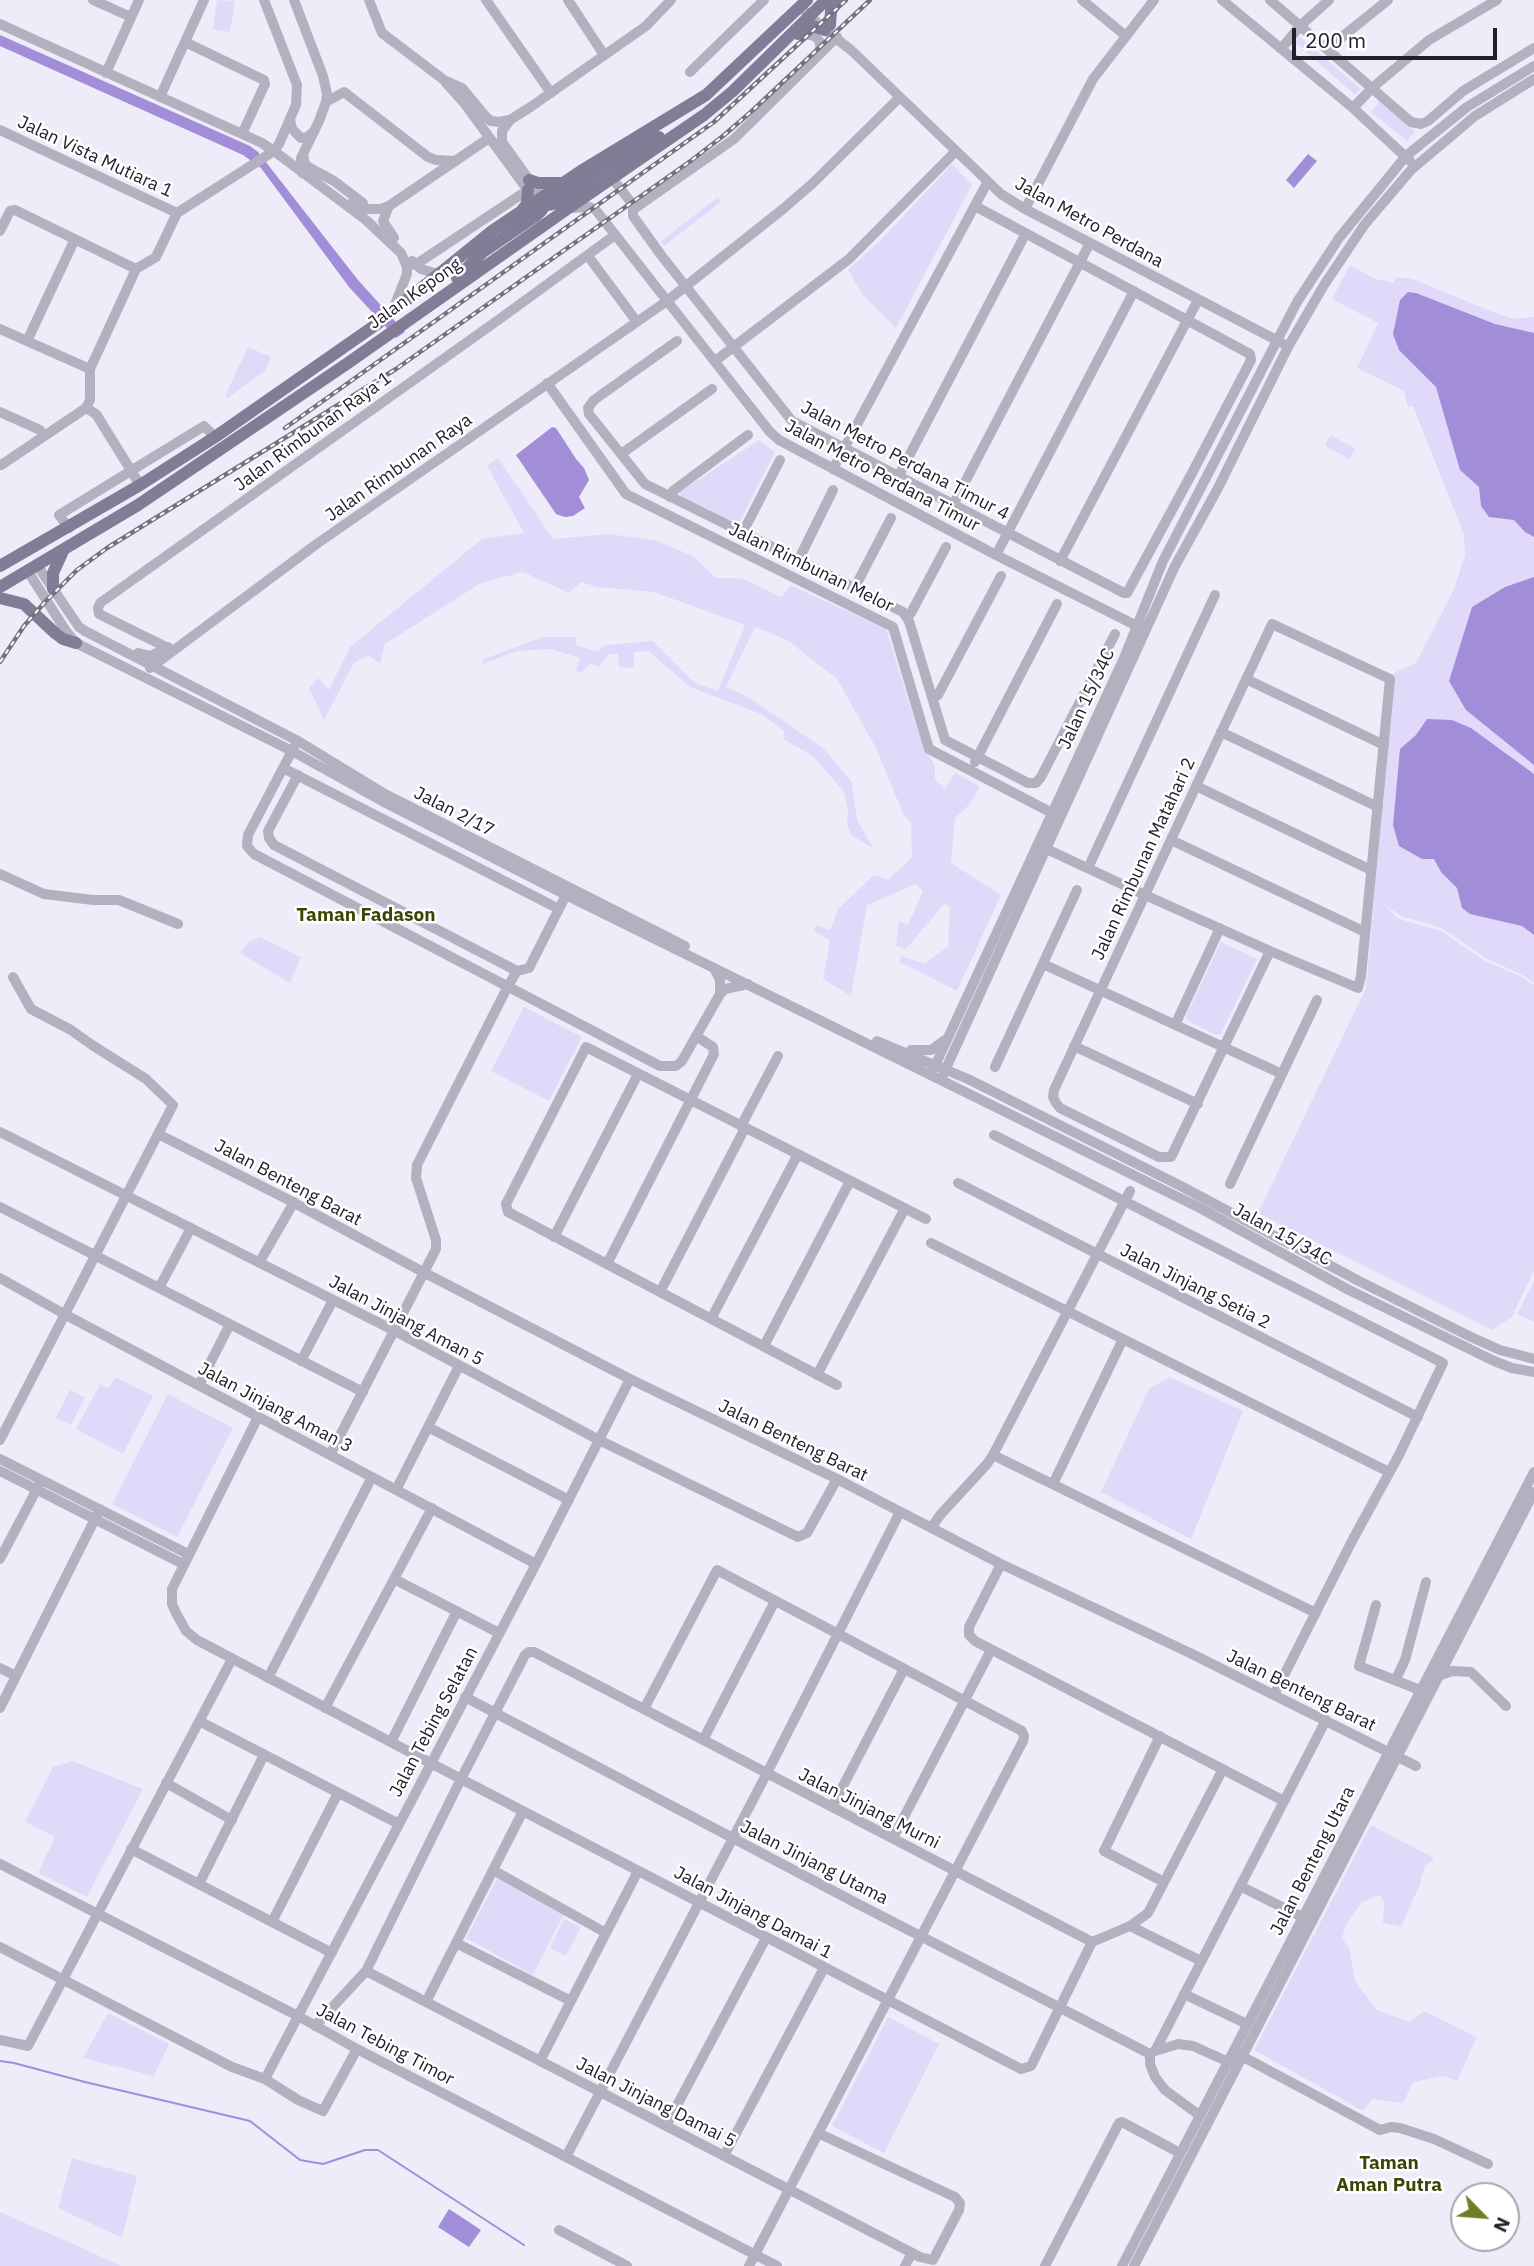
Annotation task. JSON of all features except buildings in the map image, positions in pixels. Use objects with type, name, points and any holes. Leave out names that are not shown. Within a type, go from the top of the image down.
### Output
[{"type":"main road","name":"Jalan Kepong","points":[[0,566],[69,528],[215,437],[377,324],[492,231],[706,95],[808,6],[826,0]]},
{"type":"main road","points":[[778,48],[814,26],[827,27],[831,11],[838,0]]},
{"type":"main road","name":"Jalan Kepong","points":[[0,587],[31,566],[138,505],[704,115],[778,48],[808,6]]},
{"type":"main road","points":[[418,313],[483,252],[537,215],[540,202],[553,204],[628,153],[704,115]]},
{"type":"main road","points":[[517,215],[527,204],[528,185],[565,183]]},
{"type":"main road","points":[[0,573],[19,563],[31,566],[40,550],[92,521],[112,502]]},
{"type":"main road","points":[[53,589],[53,573],[65,549]]},
{"type":"main road","points":[[0,598],[24,604],[63,639],[76,643]]},
{"type":"street","points":[[93,0],[131,17]]},
{"type":"street","points":[[106,73],[139,0]]},
{"type":"street","points":[[160,97],[204,0]]},
{"type":"street","points":[[1,465],[86,408],[90,400],[90,369],[136,269],[156,257],[177,213],[274,151],[296,105],[297,85],[264,0]]},
{"type":"street","points":[[294,0],[326,85],[326,102],[301,158],[302,173]]},
{"type":"street","points":[[369,0],[382,33],[443,80],[528,185]]},
{"type":"street","points":[[486,0],[551,93]]},
{"type":"street","points":[[568,0],[604,55]]},
{"type":"street","points":[[540,202],[502,142],[502,131],[510,120],[646,26],[671,0]]},
{"type":"street","points":[[690,72],[764,0]]},
{"type":"street","points":[[1082,0],[1126,36]]},
{"type":"street","points":[[1025,209],[1093,79],[1154,0]]},
{"type":"street","points":[[1222,0],[1353,108],[1416,166]]},
{"type":"street","points":[[1270,0],[1411,122],[1421,124],[1464,91],[1534,48]]},
{"type":"street","points":[[1281,49],[1300,26],[1329,0]]},
{"type":"street","points":[[1327,49],[1388,0]]},
{"type":"street","points":[[1353,108],[1372,88],[1429,40],[1497,0]]},
{"type":"street","name":"Jalan Metro Perdana","points":[[808,6],[987,183],[1025,209],[1289,347]]},
{"type":"street","points":[[0,24],[274,151],[366,220],[401,253],[407,274],[391,313]]},
{"type":"street","points":[[798,34],[811,35],[820,42],[815,58]]},
{"type":"street","points":[[634,209],[734,139],[837,37]]},
{"type":"street","points":[[185,42],[264,80],[265,84],[242,134]]},
{"type":"street","name":"Jalan 15/34C","points":[[1142,628],[1142,611],[1163,561],[1297,302],[1339,238],[1406,156],[1467,107],[1534,66]]},
{"type":"street","name":"Jalan 15/34C","points":[[938,1071],[1142,628],[1217,490],[1289,347],[1349,246],[1380,204],[1416,166],[1475,116],[1534,79]]},
{"type":"street","points":[[443,80],[462,88],[491,121],[510,120]]},
{"type":"street","points":[[326,102],[344,92],[428,157],[456,161]]},
{"type":"street","name":"Jalan Rimbunan Raya","points":[[165,652],[667,301],[813,183],[900,97]]},
{"type":"street","points":[[290,119],[292,129],[301,138],[308,137],[313,132]]},
{"type":"street","name":"Jalan Vista Mutiara 1","points":[[0,130],[177,213]]},
{"type":"street","points":[[302,173],[362,209],[381,209],[489,138]]},
{"type":"street","points":[[305,147],[304,162],[308,167],[334,181],[372,209]]},
{"type":"street","points":[[715,361],[849,259],[956,151]]},
{"type":"street","points":[[428,157],[434,169],[434,176]]},
{"type":"street","points":[[599,215],[594,199],[607,181]]},
{"type":"street","name":"Jalan Metro Perdana Timur 4","points":[[607,181],[633,205],[633,216],[788,418],[1124,593],[1129,591],[1251,360],[1247,351],[1188,320]]},
{"type":"street","points":[[833,469],[987,183]]},
{"type":"street","points":[[415,265],[528,185]]},
{"type":"street","points":[[389,206],[383,217],[385,227],[415,265],[438,274]]},
{"type":"street","points":[[975,206],[1188,320]]},
{"type":"street","points":[[567,209],[589,207],[595,209],[599,215]]},
{"type":"street","points":[[0,230],[10,211],[15,210],[136,269]]},
{"type":"street","name":"Jalan Metro Perdana Timur","points":[[599,215],[779,440],[996,555],[1142,628]]},
{"type":"street","points":[[898,477],[1026,233]]},
{"type":"street","name":"Jalan Rimbunan Raya 1","points":[[165,652],[99,614],[100,603],[615,235]]},
{"type":"street","points":[[27,341],[75,239]]},
{"type":"street","points":[[953,505],[1090,243]]},
{"type":"street","points":[[588,256],[637,322]]},
{"type":"street","points":[[996,555],[1134,291]]},
{"type":"street","points":[[1060,561],[1198,300]]},
{"type":"street","points":[[0,329],[90,369]]},
{"type":"street","points":[[677,341],[594,400],[588,408],[589,414],[645,484],[903,612],[945,740],[1028,783],[1036,783],[1115,634]]},
{"type":"street","name":"Jalan Rimbunan Melor","points":[[547,383],[626,494],[893,627],[929,749],[1057,816]]},
{"type":"street","points":[[621,454],[712,389]]},
{"type":"street","points":[[86,408],[96,414],[140,485]]},
{"type":"street","points":[[0,412],[40,430],[44,436]]},
{"type":"street","points":[[69,528],[59,515],[204,426],[215,437]]},
{"type":"street","points":[[670,497],[673,491],[748,435]]},
{"type":"street","points":[[742,534],[780,460]]},
{"type":"street","points":[[798,561],[833,490]]},
{"type":"street","points":[[689,526],[697,511]]},
{"type":"street","points":[[702,532],[710,518]]},
{"type":"street","points":[[854,589],[891,518]]},
{"type":"street","points":[[906,617],[911,613],[946,547]]},
{"type":"street","name":"Jalan 2/17","points":[[31,566],[53,589],[79,626],[122,650],[298,741],[385,794],[938,1071]]},
{"type":"street","name":"Jalan 2/17","points":[[31,566],[66,631],[76,643],[292,751],[382,801],[566,895],[747,984],[938,1071]]},
{"type":"street","points":[[932,698],[938,695],[1001,576]]},
{"type":"street","points":[[1088,868],[1215,595]]},
{"type":"street","points":[[971,772],[1057,604]]},
{"type":"street","name":"Jalan Rimbunan Matahari 2","points":[[1198,1104],[1175,1152],[1171,1157],[1159,1157],[1060,1108],[1053,1097],[1074,1046],[1272,624],[1390,679],[1384,745]]},
{"type":"street","points":[[122,650],[131,650],[143,656],[165,652]]},
{"type":"street","points":[[145,677],[151,665],[165,652]]},
{"type":"street","points":[[165,652],[167,665],[183,682]]},
{"type":"street","points":[[1042,847],[1354,989],[1360,985],[1384,745],[1246,679]]},
{"type":"street","points":[[1221,732],[1378,807]]},
{"type":"street","points":[[298,741],[247,835],[247,846],[254,854],[660,1066],[676,1066],[682,1060],[720,993],[725,989],[747,984]]},
{"type":"street","points":[[284,768],[559,909]]},
{"type":"street","points":[[298,775],[268,831],[274,845],[517,971],[529,968],[566,895]]},
{"type":"street","points":[[1196,786],[1371,870]]},
{"type":"street","points":[[1171,841],[1365,932]]},
{"type":"street","points":[[0,874],[44,894],[118,900],[178,924]]},
{"type":"street","points":[[995,1067],[1077,890]]},
{"type":"street","points":[[1175,1025],[1220,928]]},
{"type":"street","points":[[1074,1046],[1198,1104],[1270,951]]},
{"type":"street","points":[[1043,964],[1282,1074]]},
{"type":"street","points":[[713,967],[720,980],[720,993]]},
{"type":"street","points":[[330,1455],[436,1249],[436,1240],[416,1178],[417,1164],[517,971]]},
{"type":"street","points":[[0,1440],[160,1135],[173,1105],[146,1079],[71,1030],[31,1009],[13,978]]},
{"type":"street","points":[[1230,1184],[1317,1000]]},
{"type":"street","points":[[607,1264],[714,1054],[713,1047],[696,1036]]},
{"type":"street","points":[[893,1047],[924,1052],[953,1039],[954,1064],[968,1079]]},
{"type":"street","points":[[837,1385],[508,1212],[506,1204],[586,1047],[926,1219]]},
{"type":"street","points":[[660,1292],[778,1056]]},
{"type":"street","name":"Jalan 15/34C","points":[[938,1071],[968,1079],[1471,1337],[1500,1350],[1534,1359]]},
{"type":"street","name":"Jalan 15/34C","points":[[938,1071],[1129,1174],[1200,1208],[1347,1289],[1503,1365],[1534,1373]]},
{"type":"street","points":[[555,1237],[638,1074]]},
{"type":"street","name":"Jalan Jinjang Aman 5","points":[[0,1132],[395,1331],[599,1440],[798,1537],[807,1533],[836,1479]]},
{"type":"street","name":"Jalan Benteng Barat","points":[[160,1135],[294,1202],[630,1379],[1416,1766]]},
{"type":"street","points":[[994,1135],[1128,1196],[1443,1363],[1418,1417],[1274,1695]]},
{"type":"street","points":[[711,1319],[798,1154]]},
{"type":"street","points":[[931,1528],[993,1455],[1128,1196],[1129,1174]]},
{"type":"street","points":[[764,1346],[850,1181]]},
{"type":"street","points":[[1128,1196],[1147,1182]]},
{"type":"street","name":"Jalan Jinjang Setia 2","points":[[958,1184],[1418,1417]]},
{"type":"street","points":[[259,1263],[294,1202]]},
{"type":"street","points":[[0,1207],[363,1392]]},
{"type":"street","points":[[817,1375],[905,1208]]},
{"type":"street","points":[[159,1288],[191,1228]]},
{"type":"street","points":[[931,1243],[1389,1472]]},
{"type":"street","name":"Jalan Jinjang Aman 3","points":[[0,1278],[536,1564]]},
{"type":"street","points":[[301,1361],[333,1300]]},
{"type":"street","points":[[199,1385],[230,1324]]},
{"type":"street","points":[[1053,1484],[1123,1339]]},
{"type":"street","points":[[396,1490],[459,1367]]},
{"type":"street","name":"Jalan Tebing Selatan","points":[[265,2079],[536,1564],[630,1379]]},
{"type":"street","points":[[258,1417],[172,1589],[172,1604],[180,1621],[186,1631],[197,1640],[430,1763]]},
{"type":"street","points":[[428,1427],[569,1500]]},
{"type":"street","points":[[993,1455],[1316,1613]]},
{"type":"street","points":[[0,1459],[39,1485]]},
{"type":"street","points":[[0,1471],[39,1485],[188,1553]]},
{"type":"street","name":"Jalan Benteng Utara","points":[[1134,2266],[1235,2059],[1392,1754],[1420,1690],[1534,1472]]},
{"type":"street","points":[[268,1678],[372,1477]]},
{"type":"street","points":[[0,1559],[39,1485]]},
{"type":"street","name":"Jalan Benteng Utara","points":[[1392,1754],[1437,1677],[1534,1492]]},
{"type":"street","points":[[326,1708],[432,1508]]},
{"type":"street","points":[[565,2157],[733,1839],[900,1512]]},
{"type":"street","points":[[98,1514],[183,1564]]},
{"type":"street","points":[[0,1708],[98,1514]]},
{"type":"street","points":[[1001,1564],[969,1626],[969,1635],[975,1641],[1284,1801]]},
{"type":"street","points":[[644,1709],[717,1570],[1022,1731],[1023,1741],[749,2266]]},
{"type":"street","points":[[394,1579],[499,1633]]},
{"type":"street","points":[[1396,1679],[1405,1660],[1426,1582]]},
{"type":"street","points":[[704,1740],[775,1601]]},
{"type":"street","points":[[1376,1605],[1359,1666],[1420,1690]]},
{"type":"street","points":[[391,1742],[457,1611]]},
{"type":"street","points":[[893,1838],[991,1650]]},
{"type":"street","name":"Jalan Jinjang Murni","points":[[495,1713],[526,1655],[534,1652],[1092,1942]]},
{"type":"street","points":[[0,2040],[27,2046],[232,1659]]},
{"type":"street","points":[[0,1668],[16,1676]]},
{"type":"street","points":[[832,1807],[904,1669]]},
{"type":"street","points":[[1437,1677],[1452,1671],[1471,1672],[1506,1706]]},
{"type":"street","name":"Jalan Jinjang Utama","points":[[465,1697],[921,1937],[1152,2052]]},
{"type":"street","points":[[315,2026],[366,1971],[495,1713]]},
{"type":"street","points":[[1199,2116],[1165,2090],[1150,2064],[1152,2052],[1326,1720]]},
{"type":"street","points":[[199,1721],[399,1824]]},
{"type":"street","points":[[1160,1736],[1104,1851],[1164,1882]]},
{"type":"street","points":[[200,1884],[264,1755]]},
{"type":"street","name":"Jalan Jinjang Damai 1","points":[[430,1763],[1021,2069],[1031,2066],[1060,2007]]},
{"type":"street","points":[[1060,2007],[1092,1942],[1130,1926],[1148,1913],[1223,1769]]},
{"type":"street","points":[[166,1783],[232,1820]]},
{"type":"street","points":[[272,1922],[338,1793]]},
{"type":"street","points":[[426,2002],[523,1811]]},
{"type":"street","name":"Jalan Benteng Utara","points":[[1122,2266],[1199,2116],[1235,2059],[1247,2024],[1302,1917],[1361,1815]]},
{"type":"street","points":[[131,1849],[332,1953]]},
{"type":"street","name":"Jalan Tebing Timor","points":[[0,1864],[777,2266]]},
{"type":"street","points":[[493,1870],[606,1933]]},
{"type":"street","points":[[540,2061],[638,1871]]},
{"type":"street","points":[[1240,1886],[1302,1917]]},
{"type":"street","points":[[1130,1926],[1201,1961]]},
{"type":"street","points":[[666,2126],[766,1938]]},
{"type":"street","points":[[456,1942],[571,2001]]},
{"type":"street","points":[[0,1947],[232,2067],[265,2079],[298,2100],[323,2111],[357,2049]]},
{"type":"street","points":[[724,2156],[824,1968]]},
{"type":"street","name":"Jalan Jinjang Damai 5","points":[[366,1971],[912,2253],[933,2260],[959,2210],[960,2203],[955,2197],[818,2133]]},
{"type":"street","points":[[1184,1994],[1247,2024]]},
{"type":"street","points":[[1152,2052],[1178,2045],[1193,2046],[1235,2059],[1380,2130],[1391,2127],[1412,2132],[1458,2149],[1488,2164]]},
{"type":"street","points":[[1045,2266],[1119,2123],[1122,2122],[1180,2153]]},
{"type":"street","points":[[559,2230],[627,2266]]},
{"type":"street","points":[[905,2266],[912,2253]]},
{"type":"shaded area","points":[[217,0],[235,1],[230,32],[213,29]]},
{"type":"shaded area","points":[[0,35],[250,146],[258,152],[358,280],[405,332],[396,338],[349,287],[261,168],[243,155],[0,46]]},
{"type":"shaded area","points":[[1300,37],[1361,89],[1355,95],[1295,42]]},
{"type":"shaded area","points":[[1379,101],[1415,132],[1407,141],[1371,112]]},
{"type":"shaded area","points":[[1308,154],[1317,161],[1294,188],[1286,180]]},
{"type":"shaded area","points":[[952,164],[972,185],[896,328],[862,294],[848,270],[883,238]]},
{"type":"shaded area","points":[[718,197],[721,202],[664,246],[661,241]]},
{"type":"shaded area","points":[[1350,265],[1375,279],[1394,283],[1396,277],[1413,279],[1514,319],[1534,317],[1534,983],[1484,957],[1442,928],[1401,916],[1382,903],[1399,919],[1442,931],[1483,960],[1534,985],[1534,1271],[1512,1317],[1492,1330],[1258,1213],[1366,988],[1374,898],[1372,896],[1394,673],[1416,663],[1454,589],[1465,555],[1464,535],[1413,406],[1408,407],[1404,391],[1357,368],[1378,323],[1332,299]]},
{"type":"shaded area","points":[[1408,292],[1495,324],[1534,333],[1534,537],[1514,520],[1489,517],[1481,506],[1479,487],[1460,470],[1436,387],[1399,350],[1393,334],[1400,300]]},
{"type":"shaded area","points":[[248,347],[271,357],[265,371],[228,398],[225,396]]},
{"type":"shaded area","points":[[552,427],[556,428],[584,468],[589,480],[579,497],[585,508],[573,516],[556,514],[516,455]]},
{"type":"shaded area","points":[[1330,435],[1355,448],[1350,459],[1325,446]]},
{"type":"shaded area","points":[[759,440],[775,452],[739,523],[732,525],[707,508],[680,498],[680,492]]},
{"type":"shaded area","points":[[498,458],[553,539],[607,534],[655,540],[693,556],[716,578],[741,578],[782,597],[790,585],[886,629],[923,746],[935,765],[935,779],[945,789],[955,773],[980,786],[970,804],[955,818],[951,863],[1001,895],[957,991],[900,962],[901,956],[924,963],[948,947],[950,908],[945,903],[906,949],[896,946],[899,921],[908,925],[923,891],[916,884],[867,905],[851,996],[823,979],[830,941],[814,931],[816,925],[830,930],[838,909],[874,875],[888,880],[912,857],[911,822],[904,816],[876,748],[837,679],[787,640],[755,627],[726,687],[748,697],[823,748],[852,782],[857,820],[874,849],[851,835],[847,825],[848,811],[844,792],[813,756],[783,739],[785,732],[761,714],[690,687],[648,651],[634,652],[634,668],[619,667],[618,654],[609,654],[600,666],[590,664],[580,673],[576,671],[580,658],[551,649],[517,651],[482,664],[484,659],[543,637],[575,637],[577,646],[598,651],[605,645],[653,641],[695,683],[718,691],[745,625],[654,592],[597,587],[581,582],[569,593],[523,572],[481,583],[385,644],[380,664],[368,655],[354,663],[324,720],[309,688],[318,678],[329,690],[350,647],[482,539],[524,533],[487,466]]},
{"type":"shaded area","points":[[1534,577],[1534,765],[1466,710],[1449,681],[1472,607],[1505,587]]},
{"type":"shaded area","points":[[1427,719],[1452,720],[1471,728],[1534,774],[1534,935],[1522,926],[1470,914],[1462,908],[1457,888],[1441,872],[1434,859],[1422,859],[1399,846],[1393,825],[1400,749],[1416,735]]},
{"type":"shaded area","points":[[260,937],[301,957],[290,983],[240,953],[248,942]]},
{"type":"shaded area","points":[[1221,942],[1257,959],[1221,1034],[1216,1035],[1188,1021],[1186,1016]]},
{"type":"shaded area","points":[[524,1007],[582,1037],[549,1101],[491,1071]]},
{"type":"shaded area","points":[[1534,1281],[1534,1322],[1517,1314]]},
{"type":"shaded area","points":[[115,1377],[153,1396],[123,1454],[76,1429],[100,1384],[109,1388]]},
{"type":"shaded area","points":[[1170,1377],[1243,1411],[1191,1539],[1101,1492],[1149,1389]]},
{"type":"shaded area","points":[[70,1390],[85,1397],[71,1425],[56,1418]]},
{"type":"shaded area","points":[[168,1394],[233,1428],[177,1537],[112,1504]]},
{"type":"shaded area","points":[[73,1761],[143,1789],[87,1897],[38,1873],[55,1837],[25,1822],[53,1767]]},
{"type":"shaded area","points":[[1371,1825],[1434,1858],[1424,1868],[1401,1927],[1383,1923],[1384,1902],[1380,1895],[1362,1902],[1346,1925],[1342,1938],[1350,1950],[1355,1981],[1377,2010],[1409,2022],[1424,2011],[1477,2037],[1457,2081],[1443,2076],[1413,2082],[1403,2103],[1373,2099],[1363,2111],[1254,2050]]},
{"type":"shaded area","points":[[498,1877],[564,1914],[533,1975],[466,1938]]},
{"type":"shaded area","points":[[564,1919],[581,1927],[566,1956],[550,1948]]},
{"type":"shaded area","points":[[108,2013],[169,2044],[154,2076],[83,2058]]},
{"type":"shaded area","points":[[888,2017],[939,2044],[884,2153],[832,2126]]},
{"type":"shaded area","points":[[72,2158],[137,2176],[122,2238],[58,2208]]},
{"type":"shaded area","points":[[449,2209],[481,2230],[469,2247],[438,2227]]},
{"type":"shaded area","points":[[0,2212],[71,2243],[121,2266],[0,2266]]},
{"type":"waterway","points":[[0,2061],[250,2121],[300,2160],[323,2164],[365,2150],[378,2150],[524,2245]]},
{"type":"railway","points":[[285,428],[714,122],[846,0]]},
{"type":"railway","points":[[0,662],[24,626],[77,570],[107,548],[396,369],[692,160],[752,111],[870,0]]},
{"type":"district","name":"Taman Fadason","points":[[366,916]]},
{"type":"district","name":"Taman Aman Putra","points":[[1389,2175]]}]
